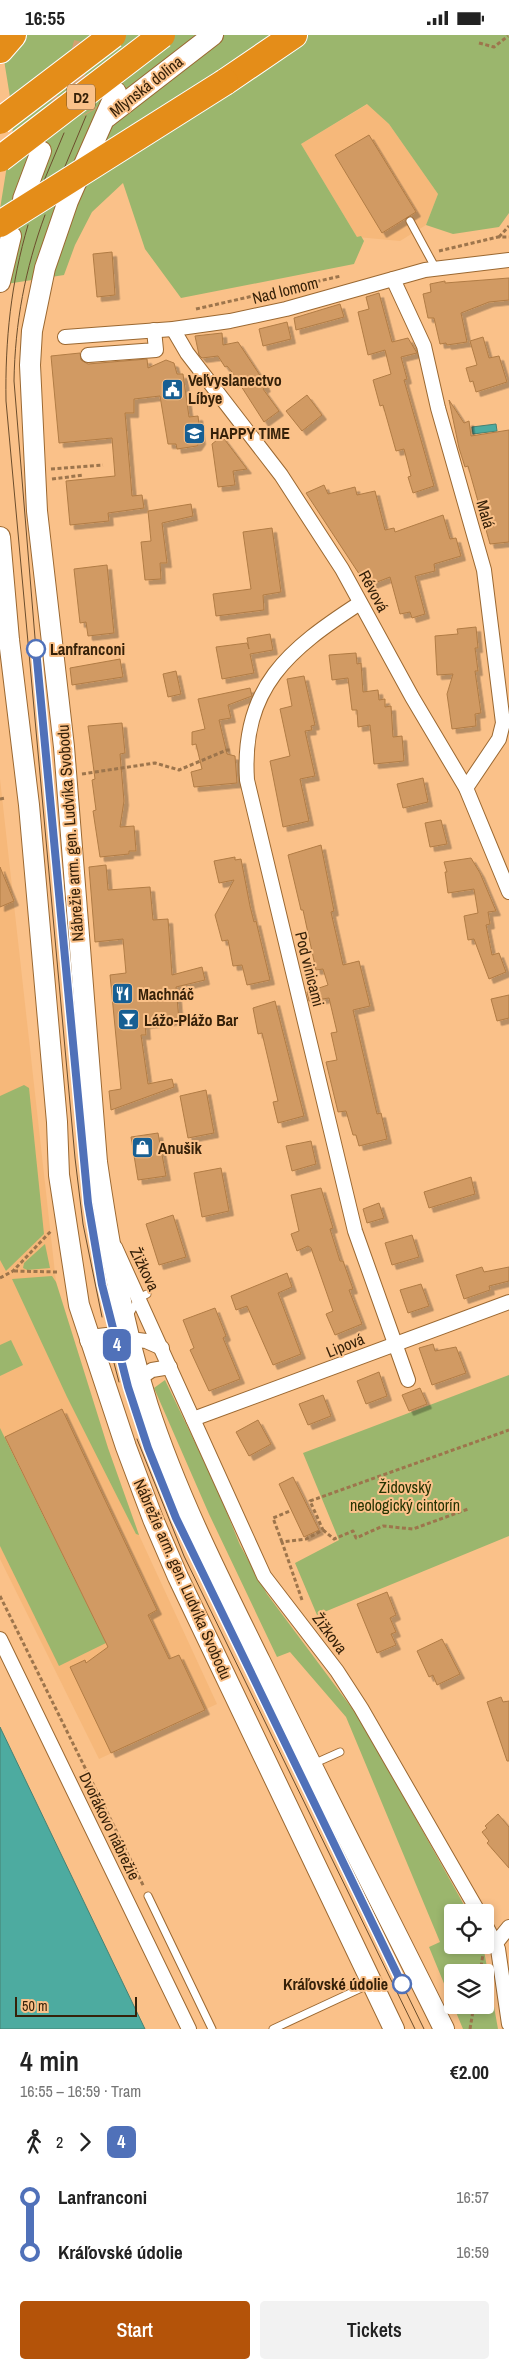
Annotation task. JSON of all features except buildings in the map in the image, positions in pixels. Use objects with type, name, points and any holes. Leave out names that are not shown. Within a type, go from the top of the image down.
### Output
[{"type":"highway","points":[[0,50],[13,35]]},
{"type":"highway","name":"D2","points":[[0,121],[113,35]]},
{"type":"highway","name":"D2","points":[[0,159],[162,35]]},
{"type":"highway","points":[[5,230],[294,35]]},
{"type":"main road","name":"Mlynská dolina","points":[[98,115],[213,35]]},
{"type":"main road","name":"Nábrežie arm. gen. Ludvíka Svobodu","points":[[116,91],[98,115],[45,268],[32,331],[30,365],[33,452],[40,537],[56,658],[97,1162],[108,1234],[128,1331],[140,1378],[184,1503],[311,1765],[444,2029]]},
{"type":"main road","points":[[23,199],[41,151]]},
{"type":"main road","points":[[0,282],[5,230]]},
{"type":"main road","name":"Nábrežie arm. gen. Ludvíka Svobodu","points":[[0,537],[9,640],[29,805],[57,1123],[59,1175],[66,1236],[79,1305],[152,1519],[394,2029]]},
{"type":"main road","points":[[90,1340],[128,1331]]},
{"type":"street","name":"Nad lomom","points":[[66,337],[172,329],[230,321],[286,309],[436,269],[509,260]]},
{"type":"street","name":"Malá","points":[[393,279],[424,346],[438,408],[486,582],[503,723],[496,744],[466,788]]},
{"type":"street","name":"Révová","points":[[172,329],[187,353],[292,490],[338,561],[466,788],[509,892]]},
{"type":"street","points":[[88,355],[156,350],[154,330]]},
{"type":"street","name":"Pod vinicami","points":[[360,603],[314,634],[292,652],[277,669],[264,689],[254,715],[247,739],[246,764],[252,804],[355,1231],[408,1380]]},
{"type":"street","name":"Žižkova","points":[[108,1234],[143,1296],[170,1367],[264,1576],[308,1632],[361,1708],[474,1904]]},
{"type":"street","name":"Lipová","points":[[193,1419],[322,1373],[394,1344],[509,1302]]},
{"type":"street","points":[[128,1331],[162,1348]]},
{"type":"street","points":[[140,1378],[152,1370],[170,1367]]},
{"type":"street","name":"Dvořákovo nábrežie","points":[[0,1639],[189,2029]]},
{"type":"street","points":[[496,1943],[509,1927]]},
{"type":"street","points":[[494,1939],[509,2023]]},
{"type":"lane","points":[[410,221],[436,269]]},
{"type":"lane","points":[[128,1331],[143,1296]]},
{"type":"lane","points":[[311,1765],[340,1752]]},
{"type":"lane","points":[[148,1896],[212,2029]]},
{"type":"lane","points":[[272,2029],[371,1983]]},
{"type":"path","points":[[479,43],[494,47],[508,36]]},
{"type":"path","points":[[498,237],[509,226]]},
{"type":"path","points":[[428,253],[498,237],[509,237]]},
{"type":"path","points":[[189,311],[349,275]]},
{"type":"path","points":[[50,469],[103,465]]},
{"type":"path","points":[[52,479],[84,475]]},
{"type":"path","points":[[76,775],[156,763],[179,769],[227,750]]},
{"type":"path","points":[[0,799],[6,798]]},
{"type":"path","points":[[0,1278],[13,1271],[53,1229]]},
{"type":"path","points":[[13,1271],[60,1272]]},
{"type":"path","points":[[468,1509],[413,1529],[383,1526],[356,1537],[353,1531],[334,1539],[323,1530],[310,1501],[509,1429]]},
{"type":"path","points":[[290,1511],[273,1518],[307,1615],[308,1632]]},
{"type":"path","points":[[282,1542],[306,1539],[323,1530]]},
{"type":"path","points":[[0,1596],[148,1896]]},
{"type":"path","points":[[481,1964],[483,1954]]},
{"type":"path","points":[[470,2029],[472,2014]]},
{"type":"shaded area","points":[[368,104],[389,124],[438,194],[426,225],[400,241],[357,237],[301,144]]},
{"type":"shaded area","points":[[0,779],[56,1282],[108,1448],[139,1535],[217,1704],[99,1759],[0,1559]]},
{"type":"green space","points":[[0,35],[509,35],[509,213],[499,227],[453,234],[426,225],[438,194],[389,124],[367,104],[301,144],[357,237],[361,236],[364,241],[354,264],[181,298],[145,249],[123,183],[92,212],[75,245],[64,275],[0,285],[0,209],[14,122]]},
{"type":"green space","points":[[24,1085],[29,1088],[44,1234],[6,1271],[0,1260],[0,1096]]},
{"type":"green space","points":[[45,1244],[50,1268],[27,1270],[23,1268],[24,1263]]},
{"type":"green space","points":[[52,1276],[56,1282],[108,1448],[139,1535],[136,1534],[67,1397],[12,1279]]},
{"type":"green space","points":[[11,1340],[23,1365],[0,1376],[0,1345]]},
{"type":"green space","name":"Židovský neologický cintorín","points":[[509,1375],[509,1536],[317,1615],[295,1563],[339,1540],[303,1453]]},
{"type":"green space","points":[[165,1380],[216,1486],[240,1545],[267,1594],[360,1719],[464,1904],[444,1904],[444,1954],[485,1954],[486,1964],[444,1964],[444,1984],[429,1947],[440,1942],[346,1717],[290,1652],[277,1657],[209,1514],[154,1388]]},
{"type":"green space","points":[[0,1428],[106,1643],[59,1666],[0,1546]]},
{"type":"green space","points":[[494,2007],[498,2029],[463,2029],[457,2014],[494,2014]]},
{"type":"water","points":[[496,424],[497,431],[473,434],[472,427]]},
{"type":"water","points":[[0,1727],[145,2029],[0,2029]]},
{"type":"tunnel","points":[[55,117],[75,75],[86,35]]},
{"type":"tunnel","points":[[77,84],[92,111]]},
{"type":"tram line","points":[[61,176],[86,116]]},
{"type":"tram line","points":[[41,188],[64,133]]},
{"type":"tram line","points":[[45,215],[22,297],[16,338],[14,381],[35,638],[83,1165],[94,1239],[108,1310],[133,1403],[175,1518],[424,2029]]},
{"type":"tram line","points":[[28,225],[17,268],[10,312],[6,401],[75,1158],[83,1224],[102,1317]]},
{"type":"tram line","name":"4","points":[[36,649],[83,1165],[102,1285],[122,1364],[148,1448],[176,1518],[402,1984]]},
{"type":"tram line","points":[[109,1344],[119,1382]]},
{"type":"tram line","points":[[137,1439],[184,1556],[415,2029]]},
{"type":"place","name":"Veľvyslanectvo Líbye","points":[[172,389]]},
{"type":"place","name":"HAPPY TIME","points":[[194,433]]},
{"type":"place","name":"Lanfranconi","points":[[36,649]]},
{"type":"place","name":"Machnáč","points":[[122,994]]},
{"type":"place","name":"Lážo-Plážo Bar","points":[[128,1020]]},
{"type":"place","name":"Anušik","points":[[142,1148]]},
{"type":"place","name":"Kráľovské údolie","points":[[402,1984]]}]
